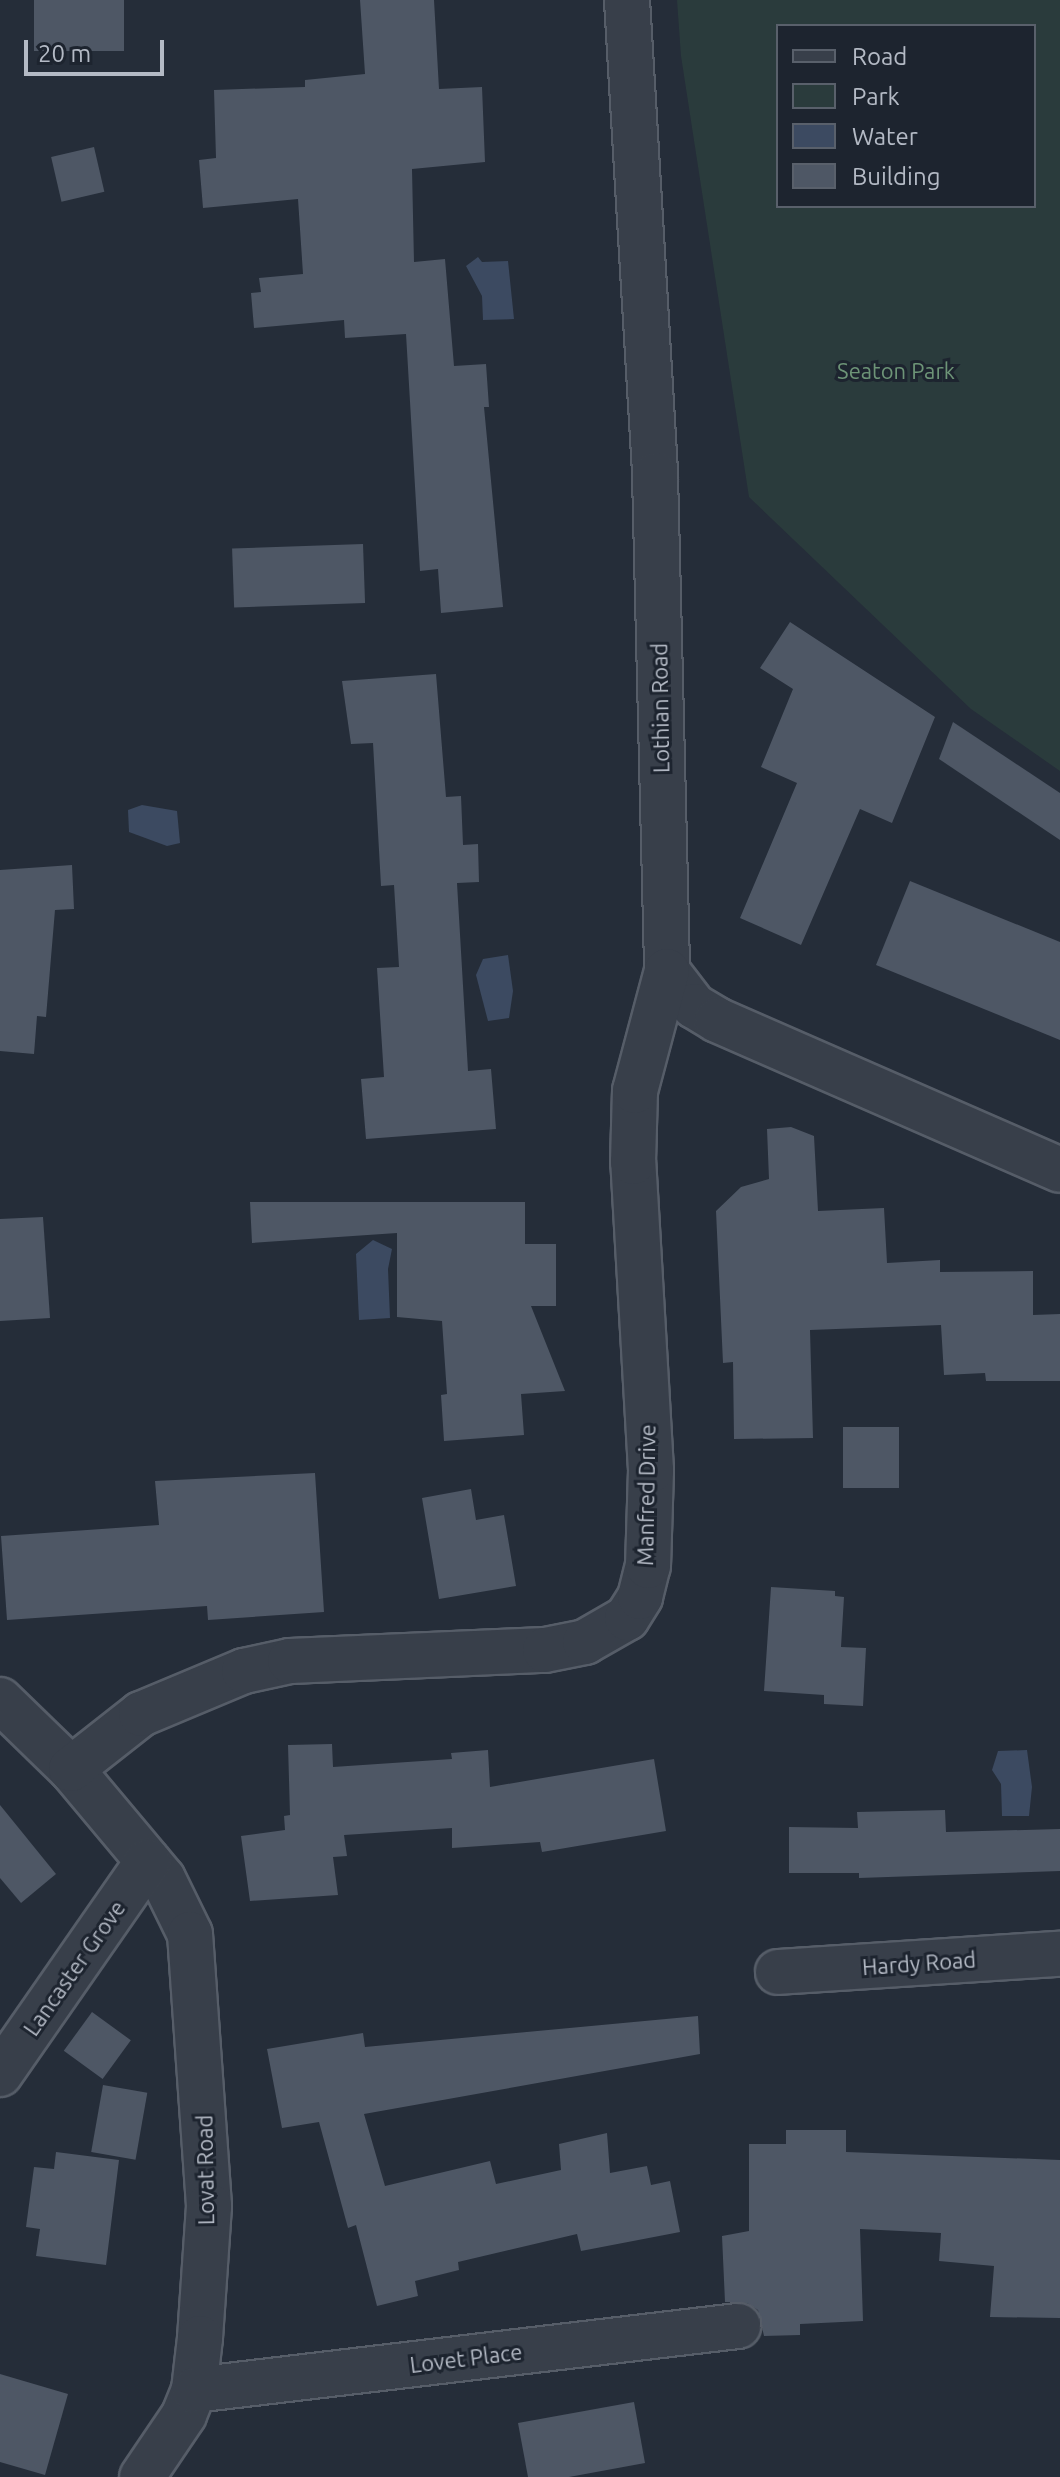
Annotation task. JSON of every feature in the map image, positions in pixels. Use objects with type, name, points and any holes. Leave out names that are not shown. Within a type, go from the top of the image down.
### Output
[{"type":"street","name":"Lothian Road","points":[[627,0],[655,475],[667,971]]},
{"type":"street","points":[[667,971],[694,1006],[717,1020],[1060,1170]]},
{"type":"street","name":"Manfred Drive","points":[[71,1769],[141,1714],[244,1671],[290,1661],[545,1650],[585,1642],[627,1618],[640,1597],[648,1566],[651,1470],[633,1162],[635,1091],[667,971]]},
{"type":"street","points":[[0,1700],[71,1769],[148,1861]]},
{"type":"street","name":"Lancaster Grove","points":[[0,2074],[148,1861]]},
{"type":"street","name":"Lovat Road","points":[[142,2477],[164,2449],[194,2390],[209,2206],[190,1934],[177,1900],[148,1861]]},
{"type":"street","name":"Hardy Road","points":[[778,1972],[1060,1954]]},
{"type":"street","name":"Lovet Place","points":[[194,2390],[738,2326]]},
{"type":"green space","name":"Seaton Park","points":[[677,0],[1060,0],[1060,771],[971,709],[749,497],[681,56]]},
{"type":"water","points":[[478,257],[482,262],[508,261],[514,319],[483,320],[482,296],[466,266]]},
{"type":"water","points":[[142,805],[177,811],[180,843],[167,846],[129,832],[128,810]]},
{"type":"water","points":[[508,955],[513,991],[509,1018],[488,1021],[476,975],[483,959]]},
{"type":"water","points":[[373,1240],[392,1249],[388,1269],[390,1318],[359,1320],[356,1254]]},
{"type":"water","points":[[1027,1750],[1032,1787],[1029,1816],[1002,1816],[1001,1784],[992,1770],[998,1751]]},
{"type":"building","points":[[34,0],[124,0],[124,51],[34,51]]},
{"type":"building","points":[[360,0],[434,0],[439,89],[482,87],[485,162],[412,169],[414,262],[445,259],[454,366],[486,364],[489,407],[484,407],[503,607],[441,613],[438,569],[420,571],[406,334],[345,338],[344,320],[254,328],[251,293],[261,292],[259,278],[303,274],[298,199],[203,208],[199,160],[216,158],[214,90],[305,87],[305,80],[365,74]]},
{"type":"building","points":[[94,147],[104,192],[61,202],[51,157]]},
{"type":"building","points":[[363,544],[365,603],[234,608],[232,549]]},
{"type":"building","points":[[790,622],[935,717],[892,823],[860,809],[801,945],[740,918],[797,783],[761,767],[793,689],[760,668]]},
{"type":"building","points":[[436,674],[446,797],[461,796],[463,845],[478,844],[479,882],[457,883],[468,1071],[491,1069],[496,1129],[366,1139],[361,1079],[384,1077],[377,968],[399,967],[394,885],[381,886],[373,743],[351,744],[342,681]]},
{"type":"building","points":[[953,722],[1060,793],[1060,840],[939,759]]},
{"type":"building","points":[[72,865],[74,909],[55,910],[46,1017],[37,1016],[34,1054],[0,1051],[0,870]]},
{"type":"building","points":[[910,881],[1060,942],[1060,1040],[876,965]]},
{"type":"building","points":[[791,1127],[814,1136],[818,1211],[884,1208],[887,1263],[940,1260],[940,1272],[1033,1271],[1033,1315],[1060,1314],[1060,1381],[986,1381],[985,1373],[944,1375],[941,1325],[810,1330],[813,1438],[734,1439],[733,1362],[723,1363],[716,1211],[741,1187],[769,1179],[767,1129]]},
{"type":"building","points":[[250,1202],[525,1202],[525,1244],[556,1244],[556,1306],[531,1306],[565,1391],[521,1394],[524,1435],[444,1441],[441,1395],[447,1394],[442,1321],[397,1317],[397,1233],[252,1243]]},
{"type":"building","points":[[43,1217],[50,1318],[0,1321],[0,1219]]},
{"type":"building","points":[[843,1427],[899,1427],[899,1488],[843,1488]]},
{"type":"building","points":[[315,1473],[324,1612],[208,1620],[207,1606],[7,1620],[1,1536],[159,1525],[155,1481]]},
{"type":"building","points":[[471,1489],[476,1520],[504,1515],[516,1586],[439,1599],[422,1498]]},
{"type":"building","points":[[771,1587],[835,1591],[835,1596],[844,1597],[841,1647],[866,1648],[863,1706],[824,1704],[824,1695],[764,1691]]},
{"type":"building","points":[[332,1744],[333,1767],[452,1759],[451,1753],[488,1750],[490,1787],[654,1759],[666,1831],[542,1852],[540,1842],[452,1848],[452,1828],[344,1835],[347,1856],[333,1857],[338,1895],[250,1901],[241,1836],[285,1830],[284,1816],[290,1815],[288,1745]]},
{"type":"building","points":[[0,1805],[56,1874],[21,1903],[0,1878]]},
{"type":"building","points":[[945,1810],[946,1832],[1060,1829],[1060,1871],[859,1878],[859,1873],[789,1873],[789,1827],[858,1828],[857,1812]]},
{"type":"building","points":[[92,2012],[131,2040],[103,2079],[64,2051]]},
{"type":"building","points":[[698,2016],[700,2054],[364,2114],[385,2186],[490,2161],[496,2184],[561,2170],[559,2144],[607,2133],[610,2173],[647,2166],[651,2185],[670,2181],[680,2232],[581,2251],[577,2234],[458,2262],[459,2270],[415,2281],[418,2296],[377,2306],[356,2225],[348,2228],[319,2122],[282,2128],[267,2049],[363,2033],[365,2047]]},
{"type":"building","points":[[103,2085],[147,2093],[136,2160],[91,2152]]},
{"type":"building","points":[[786,2130],[846,2130],[846,2152],[1060,2160],[1060,2318],[990,2317],[994,2266],[939,2261],[941,2233],[860,2229],[863,2321],[800,2324],[800,2335],[764,2336],[758,2310],[747,2303],[725,2302],[722,2236],[749,2231],[749,2144],[786,2144]]},
{"type":"building","points":[[56,2152],[119,2160],[106,2265],[36,2256],[40,2229],[26,2227],[34,2167],[54,2169]]},
{"type":"building","points":[[0,2374],[68,2394],[45,2475],[0,2462]]},
{"type":"building","points":[[634,2402],[645,2463],[569,2477],[528,2477],[518,2423]]}]
